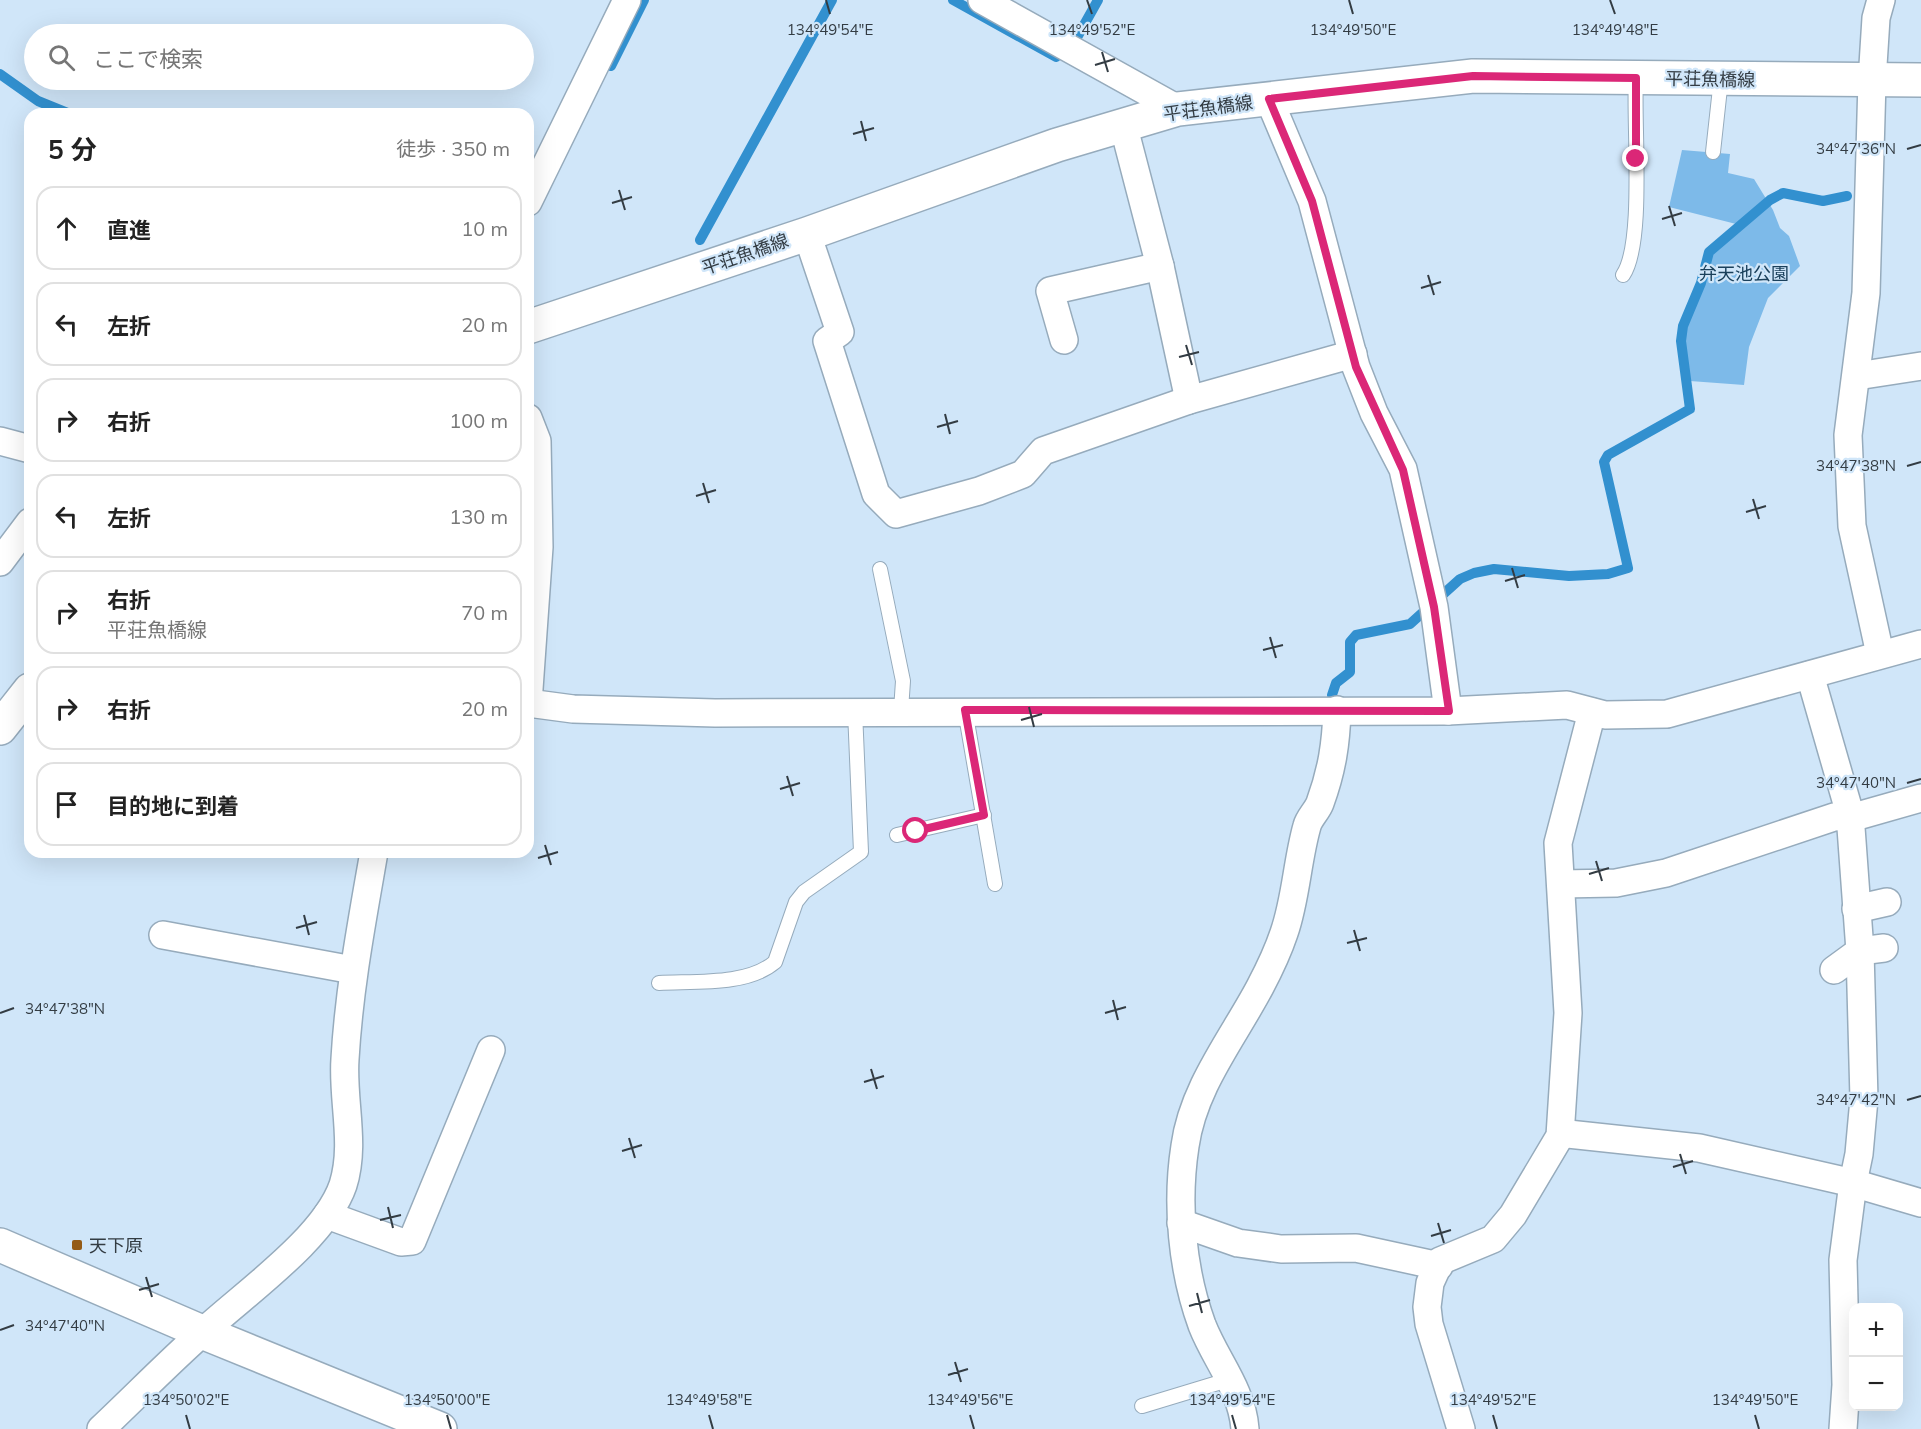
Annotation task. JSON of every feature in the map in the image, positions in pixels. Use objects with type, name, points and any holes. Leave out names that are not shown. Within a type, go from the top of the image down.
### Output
[{"type":"main road","name":"平荘魚橋線","points":[[534,325],[807,234],[1057,145],[1123,124],[1178,110],[1473,76],[1921,80]]},
{"type":"main road","points":[[0,728],[24,698]]},
{"type":"main road","points":[[0,1245],[202,1332],[440,1429]]},
{"type":"street","points":[[534,190],[627,0]]},
{"type":"street","points":[[982,0],[1178,110]]},
{"type":"street","points":[[1880,654],[1852,526],[1848,435],[1866,293],[1872,81],[1876,18],[1881,0]]},
{"type":"street","points":[[1269,99],[1312,201],[1353,354],[1374,413],[1403,470],[1433,602],[1449,711]]},
{"type":"street","points":[[1123,124],[1161,266],[1189,400]]},
{"type":"street","points":[[807,234],[840,332],[827,341],[855,436],[876,494],[896,514],[979,490],[1023,474],[1043,451],[1189,400],[1353,354]]},
{"type":"street","points":[[1064,340],[1050,291],[1161,266]]},
{"type":"street","points":[[1857,376],[1921,366]]},
{"type":"street","points":[[534,433],[537,441],[539,546],[534,617]]},
{"type":"street","points":[[0,441],[24,447]]},
{"type":"street","points":[[0,562],[24,530]]},
{"type":"street","points":[[534,704],[573,709],[715,713],[901,710],[1449,711],[1567,705],[1617,716],[1636,713],[1667,714],[1921,644]]},
{"type":"street","points":[[1810,675],[1850,814],[1856,909],[1872,950],[1859,1154],[1852,1183],[1843,1260],[1846,1385],[1843,1429]]},
{"type":"street","points":[[1245,1429],[1244,1411],[1231,1379],[1203,1326],[1191,1283],[1181,1223],[1185,1145],[1202,1089],[1233,1029],[1260,988],[1285,932],[1308,823],[1320,806],[1336,748],[1337,710]]},
{"type":"street","points":[[1461,1429],[1427,1307],[1430,1283],[1440,1261],[1493,1239],[1513,1215],[1560,1136],[1568,1013],[1558,843],[1592,712]]},
{"type":"street","points":[[1561,884],[1616,883],[1666,873],[1834,817],[1861,814],[1921,798]]},
{"type":"street","points":[[101,1429],[202,1332],[288,1257],[327,1215],[343,1185],[348,1144],[344,1061],[353,970],[373,858]]},
{"type":"street","points":[[1856,909],[1887,902]]},
{"type":"street","points":[[163,935],[353,970]]},
{"type":"street","points":[[1834,970],[1872,950]]},
{"type":"street","points":[[327,1215],[401,1242],[412,1242],[491,1050]]},
{"type":"street","points":[[1560,1136],[1568,1134],[1699,1148],[1852,1183],[1921,1203]]},
{"type":"street","points":[[1513,1215],[1513,1243]]},
{"type":"street","points":[[1181,1223],[1238,1243],[1281,1250],[1356,1248],[1439,1266]]},
{"type":"lane","points":[[1623,274],[1630,257],[1636,202],[1636,78]]},
{"type":"lane","points":[[1713,152],[1720,79]]},
{"type":"lane","points":[[880,569],[903,681],[901,710]]},
{"type":"lane","points":[[965,710],[995,884]]},
{"type":"lane","points":[[659,983],[733,978],[768,968],[775,962],[796,903],[804,892],[861,852],[855,711]]},
{"type":"lane","points":[[897,835],[984,815]]},
{"type":"lane","points":[[1142,1406],[1231,1379]]},
{"type":"green space","name":"弁天池公園","points":[[1682,150],[1730,154],[1728,173],[1754,179],[1773,210],[1780,228],[1789,236],[1800,266],[1768,298],[1749,347],[1744,385],[1690,381],[1684,340],[1685,329],[1713,253],[1744,226],[1669,207]]},
{"type":"waterway","points":[[611,66],[644,0]]},
{"type":"waterway","points":[[700,240],[832,0]]},
{"type":"waterway","points":[[953,0],[1056,57]]},
{"type":"waterway","points":[[1075,41],[1098,0]]},
{"type":"waterway","points":[[0,74],[38,101],[55,108]]},
{"type":"waterway","points":[[1332,695],[1336,683],[1350,672],[1350,642],[1356,635],[1410,624],[1460,579],[1474,573],[1494,569],[1569,576],[1608,574],[1628,568],[1604,462],[1608,455],[1690,409],[1681,341],[1683,326],[1701,283],[1709,252],[1770,200],[1783,193],[1823,201],[1847,196]]},
{"type":"place","name":"天下原","points":[[77,1245]]},
{"type":"route","points":[[916,831],[961,823],[984,815],[965,710],[1449,711],[1434,607],[1403,470],[1374,413],[1356,367],[1312,201],[1269,99],[1473,76],[1636,78],[1636,159]]}]
